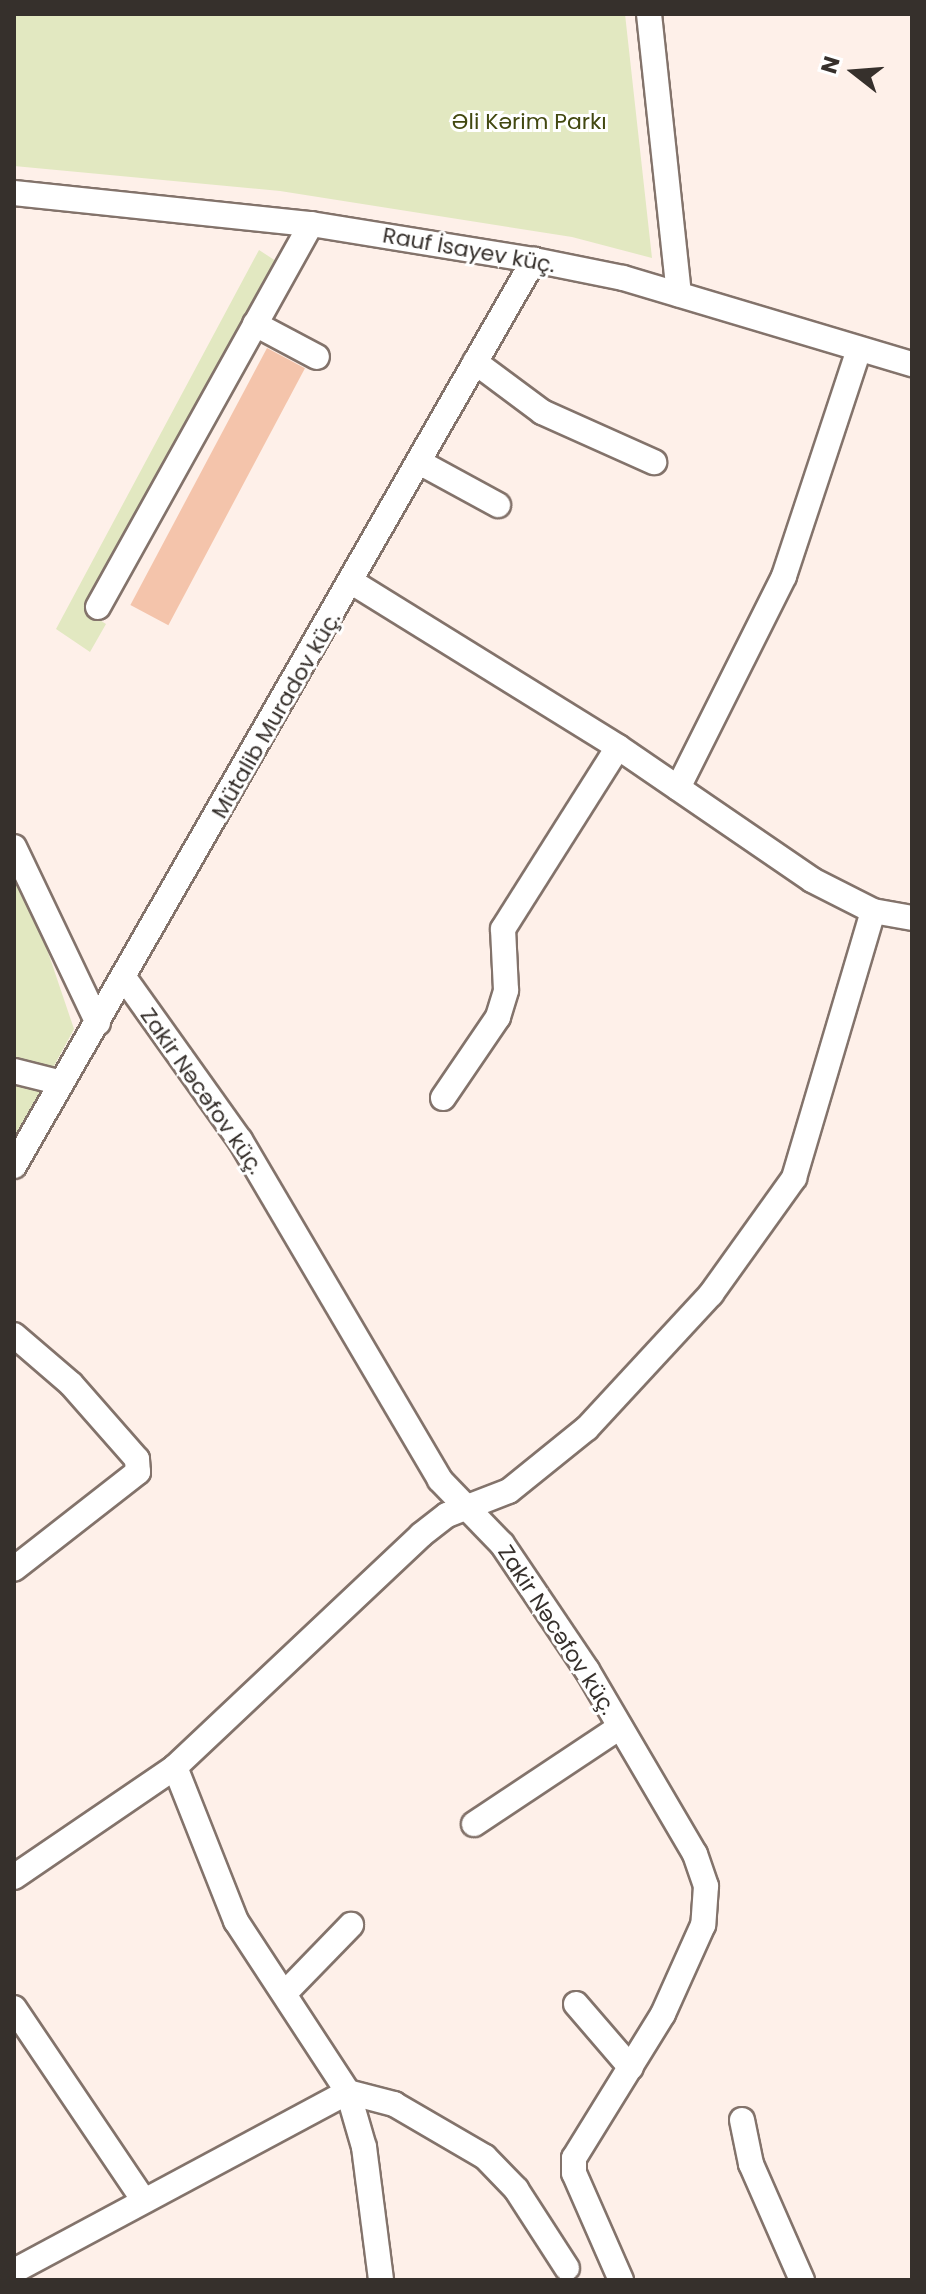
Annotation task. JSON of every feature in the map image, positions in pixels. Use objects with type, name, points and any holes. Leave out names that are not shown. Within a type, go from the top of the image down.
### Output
[{"type":"street","points":[[649,14],[679,294]]},
{"type":"street","name":"Rauf İsayev küç.","points":[[14,193],[311,224],[534,260],[679,294],[912,364]]},
{"type":"street","points":[[98,607],[311,224]]},
{"type":"street","name":"Mütalib Muradov küç.","points":[[14,1166],[125,979],[534,260]]},
{"type":"street","points":[[255,324],[317,357]]},
{"type":"street","points":[[678,788],[784,576],[859,349]]},
{"type":"street","points":[[475,362],[542,412],[654,462]]},
{"type":"street","points":[[419,462],[498,505]]},
{"type":"street","points":[[352,582],[618,747],[812,880],[873,911],[912,918]]},
{"type":"street","points":[[443,1098],[498,1017],[506,990],[503,929],[618,747]]},
{"type":"street","points":[[14,847],[98,1023]]},
{"type":"street","points":[[14,1877],[175,1767],[421,1535],[465,1508],[509,1491],[587,1428],[753,1244],[794,1178],[873,911]]},
{"type":"street","name":"Zakir Nəcəfov küç.","points":[[125,979],[240,1140],[440,1480],[502,1544],[620,1727],[695,1854],[708,1904],[663,2014],[574,2158],[574,2173],[621,2280]]},
{"type":"street","points":[[14,1071],[62,1083]]},
{"type":"street","points":[[14,1335],[71,1384],[137,1459],[138,1472],[14,1569]]},
{"type":"street","points":[[474,1824],[620,1727]]},
{"type":"street","points":[[175,1767],[236,1921],[348,2092],[364,2147],[381,2280]]},
{"type":"street","points":[[285,1993],[351,1925]]},
{"type":"street","points":[[576,2004],[631,2068]]},
{"type":"street","points":[[14,2008],[142,2198]]},
{"type":"street","points":[[14,2271],[142,2198],[348,2092],[394,2104],[485,2157],[516,2189],[567,2268]]},
{"type":"street","points":[[742,2120],[751,2164],[802,2280]]},
{"type":"green space","name":"Əli Kərim Parkı","points":[[14,14],[625,14],[652,258],[572,237],[280,191],[14,166]]},
{"type":"green space","points":[[259,250],[279,263],[87,612],[106,624],[90,652],[56,629]]},
{"type":"green space","points":[[14,874],[28,893],[74,1029],[14,1140]]},
{"type":"building","points":[[267,348],[305,368],[168,625],[130,605]]}]
